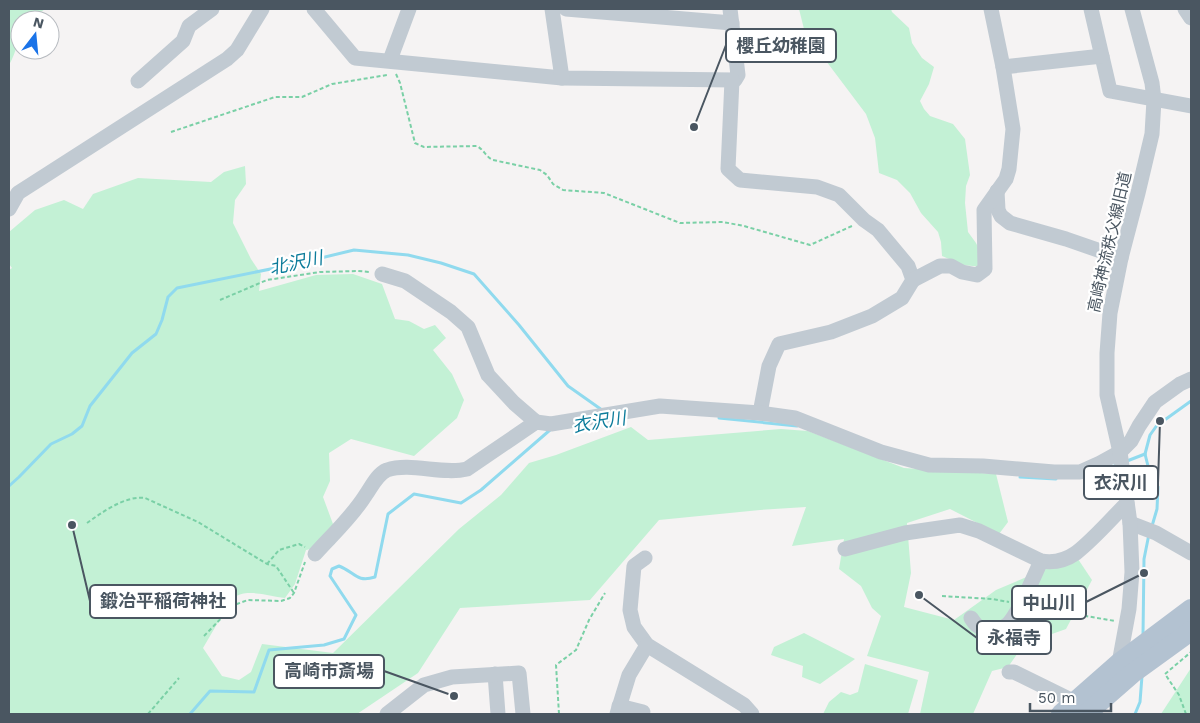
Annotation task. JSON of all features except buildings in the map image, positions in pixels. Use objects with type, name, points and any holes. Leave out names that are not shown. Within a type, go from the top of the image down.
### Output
[{"type":"main road","points":[[1079,712],[1134,662],[1152,637],[1191,609]]},
{"type":"main road","points":[[1134,662],[1191,631]]},
{"type":"street","points":[[138,81],[183,41],[189,26],[196,19],[212,9]]},
{"type":"street","points":[[9,208],[18,192],[228,59],[237,50],[262,9]]},
{"type":"street","points":[[314,9],[355,58],[562,78],[735,80],[738,75],[731,16],[566,9]]},
{"type":"street","points":[[390,60],[408,9]]},
{"type":"street","points":[[552,9],[562,78]]},
{"type":"street","points":[[760,413],[769,366],[779,344],[831,332],[872,316],[902,298],[913,280],[940,266],[951,266],[962,272],[977,275],[985,269],[984,210],[1006,179],[1009,169],[1013,129],[992,9]]},
{"type":"street","name":"高崎神流秩父線旧道","points":[[1132,9],[1152,83],[1154,100],[1152,134],[1121,258],[1110,313],[1107,353],[1107,395],[1120,452],[1127,503],[1143,528],[1132,572],[1127,623],[1134,662]]},
{"type":"street","points":[[1185,9],[1191,18]]},
{"type":"street","points":[[1096,10],[1102,56],[1110,91],[1191,106]]},
{"type":"street","points":[[1003,66],[1102,56]]},
{"type":"street","points":[[732,80],[728,169],[740,180],[817,187],[839,194],[864,220],[878,230],[908,266],[913,280]]},
{"type":"street","points":[[997,191],[998,210],[1001,216],[1010,223],[1066,239],[1121,258]]},
{"type":"street","points":[[382,274],[405,281],[468,327],[488,375],[536,422],[551,424],[660,406],[760,413],[795,418],[881,452],[929,465],[983,466],[1054,472],[1080,472],[1120,452],[1132,441],[1139,426],[1155,402],[1180,384],[1191,379]]},
{"type":"street","points":[[316,553],[355,512],[380,474],[388,470],[409,468],[456,472],[467,469],[536,422]]},
{"type":"street","points":[[845,549],[905,533],[960,525],[979,531],[1042,561],[1062,560],[1075,554],[1127,503]]},
{"type":"street","points":[[1143,528],[1191,553]]},
{"type":"street","points":[[645,558],[634,566],[630,610],[634,627],[647,645],[744,705],[752,714]]},
{"type":"street","points":[[971,618],[974,624],[990,631],[1007,624],[1020,604],[1042,561]]},
{"type":"street","points":[[644,712],[618,710],[629,675],[647,645]]},
{"type":"street","points":[[1009,672],[1014,672],[1079,712]]},
{"type":"street","points":[[387,714],[424,685],[452,677],[519,673],[523,714]]},
{"type":"street","points":[[495,674],[498,714]]},
{"type":"path","points":[[171,132],[276,96],[302,97],[332,84],[396,73],[415,143],[424,147],[477,146],[482,149],[488,158],[493,160],[540,170],[547,175],[553,184],[563,190],[604,193],[680,223],[723,222],[744,226],[810,245],[864,220]]},
{"type":"path","points":[[220,300],[267,280],[320,272],[358,270],[382,274]]},
{"type":"path","points":[[87,523],[110,508],[138,497],[145,498],[198,522],[266,564],[276,566],[294,593]]},
{"type":"path","points":[[204,636],[234,605],[248,600],[281,601],[290,598],[294,593],[305,561],[316,553],[299,544],[279,550],[266,564]]},
{"type":"path","points":[[559,714],[556,666],[576,650],[589,620],[605,593]]},
{"type":"path","points":[[942,596],[1002,600]]},
{"type":"path","points":[[1020,604],[1127,623]]},
{"type":"path","points":[[1186,714],[1179,695],[1165,674],[1191,652]]},
{"type":"path","points":[[148,714],[179,678]]},
{"type":"green space","points":[[9,9],[45,9],[10,10],[11,60],[9,65]]},
{"type":"green space","points":[[799,9],[891,9],[909,28],[912,43],[922,58],[934,67],[929,84],[920,101],[924,109],[930,116],[953,124],[965,139],[970,175],[966,186],[965,203],[968,232],[983,257],[982,267],[963,265],[942,256],[938,232],[921,213],[910,193],[897,180],[879,173],[875,138],[866,114],[805,33]]},
{"type":"green space","points":[[245,166],[246,184],[235,200],[233,223],[251,259],[261,274],[259,291],[316,275],[353,274],[382,284],[395,319],[409,321],[424,329],[435,325],[446,338],[433,350],[452,374],[464,400],[457,418],[414,456],[351,439],[329,453],[330,481],[323,497],[333,524],[335,544],[306,550],[295,584],[285,598],[249,593],[236,596],[231,600],[203,648],[222,676],[239,680],[251,672],[262,644],[333,653],[459,529],[501,495],[529,463],[631,427],[648,440],[781,429],[808,431],[904,468],[996,474],[1008,522],[999,534],[950,509],[907,523],[911,573],[904,607],[954,620],[996,590],[1076,556],[1092,580],[1066,629],[1024,644],[1008,667],[992,671],[973,714],[920,714],[929,672],[867,656],[881,616],[872,608],[861,586],[839,569],[844,539],[792,546],[806,507],[659,520],[590,600],[460,608],[418,673],[357,714],[9,714],[9,270],[12,268],[9,264],[9,232],[35,210],[64,200],[83,209],[93,194],[138,178],[211,182],[224,172]]},
{"type":"green space","points":[[804,633],[855,659],[820,684],[802,677],[803,666],[771,655],[774,647]]},
{"type":"green space","points":[[865,664],[918,680],[908,714],[823,714],[829,702],[841,692],[850,695],[858,692]]},
{"type":"green space","points":[[1191,668],[1191,714],[1161,714]]},
{"type":"waterway","name":"北沢川","points":[[9,486],[51,444],[72,434],[82,426],[90,406],[132,353],[156,334],[168,297],[177,288],[354,250],[408,255],[474,274],[519,325],[568,386],[602,410]]},
{"type":"waterway","name":"衣沢川","points":[[1145,454],[1150,435],[1160,421],[1166,419],[1191,401]]},
{"type":"waterway","name":"衣沢川","points":[[719,418],[797,426]]},
{"type":"waterway","name":"衣沢川","points":[[190,714],[210,691],[254,692],[269,650],[324,645],[344,639],[356,615],[330,576],[332,569],[339,566],[359,578],[375,577],[388,514],[414,494],[461,503],[481,490],[550,430]]},
{"type":"waterway","points":[[1145,454],[1152,482],[1158,487],[1157,509],[1152,526]]},
{"type":"waterway","name":"衣沢川","points":[[1127,461],[1145,454]]},
{"type":"waterway","name":"衣沢川","points":[[1094,474],[1117,465]]},
{"type":"waterway","name":"衣沢川","points":[[1020,477],[1056,479]]},
{"type":"waterway","points":[[1143,635],[1144,559],[1149,534]]},
{"type":"waterway","points":[[1135,714],[1140,702],[1142,676]]},
{"type":"place","name":"櫻丘幼稚園","points":[[694,127]]},
{"type":"place","name":"衣沢川","points":[[1160,421]]},
{"type":"place","name":"鍛冶平稲荷神社","points":[[72,525]]},
{"type":"place","name":"中山川","points":[[1144,573]]},
{"type":"place","name":"永福寺","points":[[919,595]]},
{"type":"place","name":"高崎市斎場","points":[[454,696]]}]
